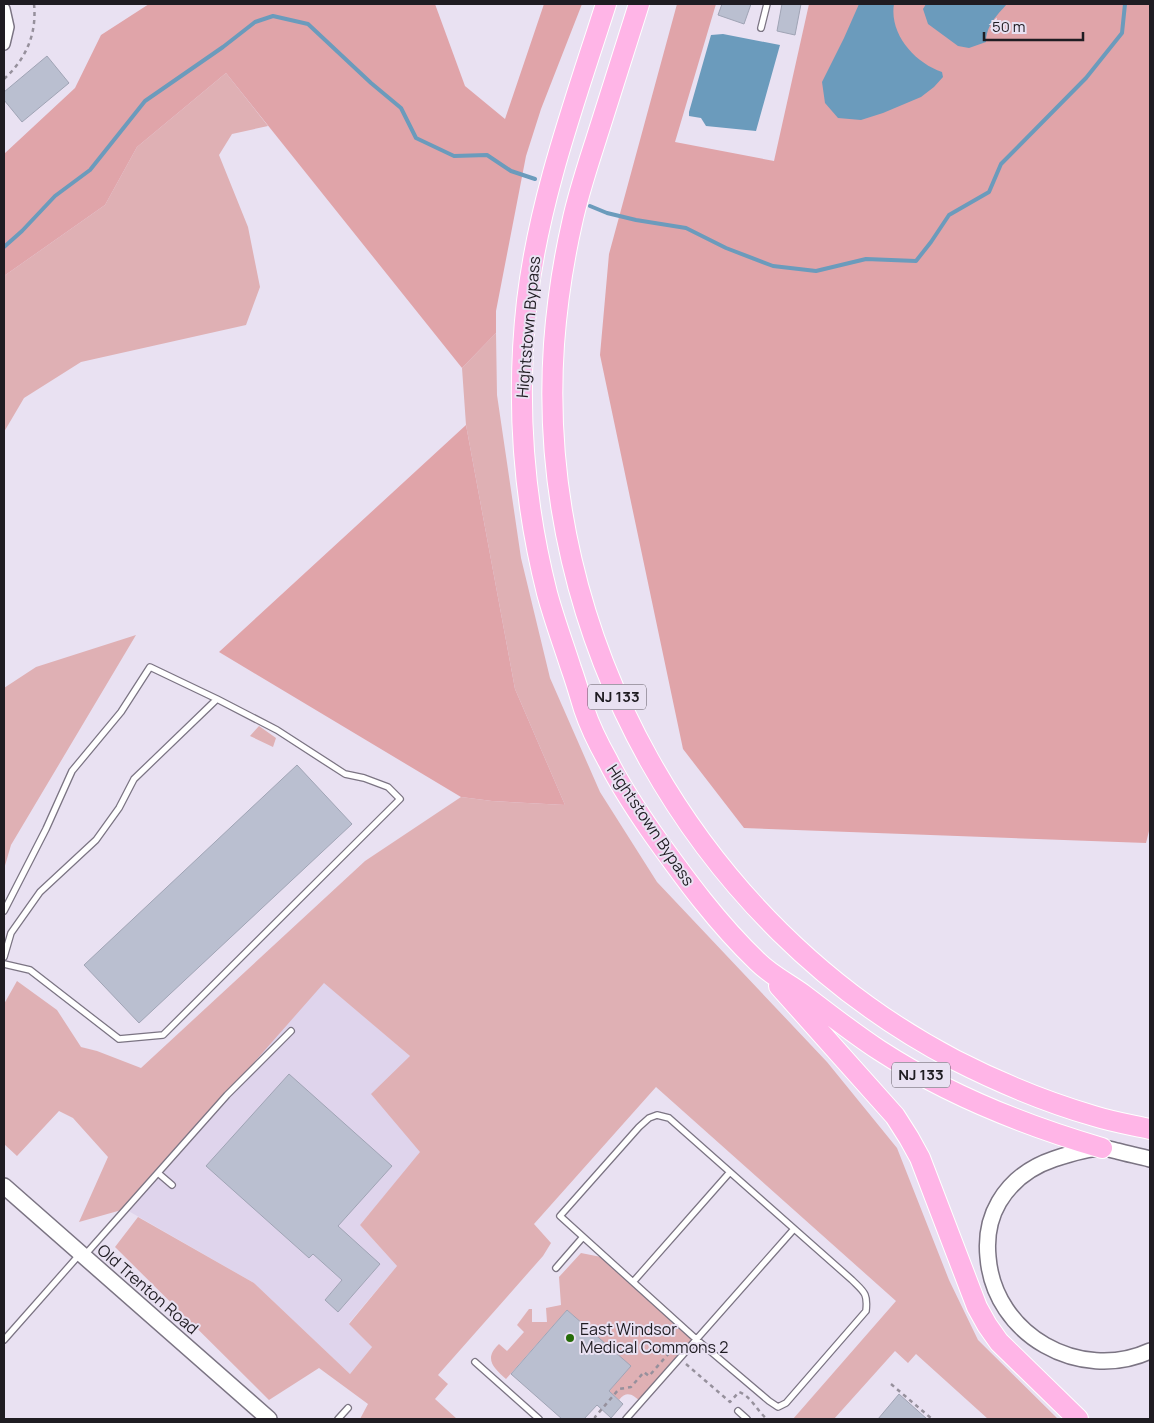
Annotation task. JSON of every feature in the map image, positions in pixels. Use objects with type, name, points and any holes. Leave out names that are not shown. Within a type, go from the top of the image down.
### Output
[{"type":"highway","name":"Hightstown Bypass","points":[[606,4],[548,189],[536,244],[527,301],[522,357],[523,446],[535,541],[547,594],[586,713],[609,763],[639,814],[681,875],[716,917],[760,964],[846,1028],[922,1076],[962,1097],[1012,1119],[1102,1148]]},
{"type":"highway","name":"Hightstown Bypass","points":[[638,4],[582,184],[572,224],[558,304],[554,345],[553,392],[556,461],[569,548],[581,598],[597,648],[617,697],[659,778],[680,812],[710,854],[771,923],[809,959],[847,990],[921,1041],[1001,1082],[1049,1101],[1098,1117],[1150,1130]]},
{"type":"highway","points":[[760,964],[804,1016],[895,1116],[920,1158],[977,1307],[987,1326],[999,1342],[1078,1419]]},
{"type":"main road","name":"Hightstown Bypass","points":[[1102,1148],[1150,1159]]},
{"type":"main road","points":[[1102,1148],[1069,1154],[1043,1163],[1028,1170],[1005,1192],[992,1218],[988,1233],[988,1265],[992,1280],[1008,1312],[1032,1338],[1060,1353],[1089,1361],[1120,1361],[1150,1352]]},
{"type":"main road","name":"Old Trenton Road","points":[[4,1186],[269,1419]]},
{"type":"street","points":[[4,9],[8,26],[4,44]]},
{"type":"lane","points":[[761,28],[767,4]]},
{"type":"lane","points":[[4,911],[46,829],[72,771],[121,712],[150,667],[266,724],[345,774],[364,778],[388,787],[400,799],[163,1035],[119,1039],[30,970],[4,964]]},
{"type":"lane","points":[[4,957],[11,933],[40,892],[96,840],[119,808],[134,779],[217,699]]},
{"type":"lane","points":[[4,1340],[158,1174],[227,1095],[291,1031]]},
{"type":"lane","points":[[657,1116],[669,1118],[794,1229],[852,1280],[868,1299],[866,1311],[786,1404],[778,1406],[769,1401],[696,1339],[560,1216],[639,1127],[649,1118],[657,1116]]},
{"type":"lane","points":[[633,1282],[730,1172]]},
{"type":"lane","points":[[158,1174],[172,1185]]},
{"type":"lane","points":[[626,1419],[794,1229]]},
{"type":"lane","points":[[556,1268],[583,1237]]},
{"type":"lane","points":[[475,1362],[539,1419]]},
{"type":"lane","points":[[338,1419],[348,1408]]},
{"type":"lane","points":[[738,1411],[748,1419]]},
{"type":"path","points":[[4,79],[22,60],[29,46],[34,26],[34,4]]},
{"type":"path","points":[[595,1419],[619,1389],[631,1387],[644,1372],[649,1376],[677,1344]]},
{"type":"path","points":[[671,1351],[730,1402],[739,1392],[742,1393],[752,1401],[767,1419]]},
{"type":"path","points":[[891,1384],[932,1419]]},
{"type":"shaded area","points":[[149,4],[435,4],[465,86],[505,119],[544,4],[582,4],[541,109],[526,156],[496,311],[496,333],[462,368],[226,73],[137,147],[105,205],[4,276],[4,154],[75,88],[101,35]]},
{"type":"shaded area","points":[[677,4],[716,4],[675,142],[774,161],[809,4],[1150,4],[1150,827],[1146,843],[744,828],[683,749],[600,355],[609,254]]},
{"type":"shaded area","points":[[226,73],[268,126],[232,134],[219,155],[248,227],[260,287],[246,325],[81,362],[24,398],[4,432],[4,276],[105,205],[137,147]]},
{"type":"shaded area","points":[[496,333],[497,395],[521,558],[550,678],[600,792],[657,882],[827,1062],[897,1148],[949,1280],[978,1340],[1058,1419],[988,1419],[916,1354],[908,1363],[895,1351],[834,1419],[793,1419],[896,1301],[656,1087],[534,1224],[551,1243],[543,1256],[438,1375],[448,1384],[435,1399],[457,1419],[360,1419],[368,1404],[319,1368],[269,1400],[115,1247],[138,1217],[254,1283],[350,1374],[372,1347],[349,1324],[397,1266],[360,1225],[420,1152],[371,1094],[410,1056],[324,983],[125,1209],[79,1222],[108,1157],[73,1118],[59,1111],[17,1156],[4,1144],[4,1004],[17,981],[57,1010],[81,1047],[97,1051],[141,1068],[365,861],[461,797],[492,801],[565,805],[515,689],[466,425],[462,368]]},
{"type":"shaded area","points":[[466,425],[515,689],[565,805],[492,801],[461,797],[219,652]]},
{"type":"shaded area","points":[[136,635],[11,845],[4,869],[4,688],[36,667]]},
{"type":"shaded area","points":[[259,726],[276,738],[273,747],[250,736]]},
{"type":"shaded area","points":[[324,982],[410,1056],[404,1131],[421,1152],[360,1225],[397,1266],[349,1323],[372,1347],[350,1374],[254,1283],[125,1209]]},
{"type":"shaded area","points":[[581,1253],[610,1261],[696,1339],[641,1402],[627,1394],[619,1400],[609,1391],[630,1366],[567,1310],[506,1379],[492,1363],[492,1354],[499,1344],[507,1351],[524,1332],[517,1325],[529,1309],[532,1309],[532,1322],[547,1322],[546,1308],[561,1305],[559,1277]]},
{"type":"water","points":[[859,4],[894,4],[896,26],[906,46],[922,62],[942,72],[943,77],[921,97],[861,120],[838,118],[825,103],[822,82]]},
{"type":"water","points":[[926,4],[1007,4],[990,26],[986,42],[969,48],[958,46],[928,24],[923,9]]},
{"type":"water","points":[[723,34],[780,45],[756,131],[706,126],[701,118],[689,116],[711,35]]},
{"type":"building","points":[[722,4],[751,4],[744,24],[718,15]]},
{"type":"building","points":[[782,4],[801,4],[795,35],[777,31]]},
{"type":"building","points":[[47,56],[69,83],[22,122],[4,100],[4,92]]},
{"type":"building","points":[[297,765],[352,824],[139,1023],[84,965]]},
{"type":"building","points":[[289,1074],[392,1166],[338,1226],[380,1264],[338,1312],[325,1300],[342,1280],[313,1254],[309,1258],[206,1166]]},
{"type":"building","name":"East Windsor Medical Commons 2","points":[[567,1310],[631,1366],[609,1391],[623,1404],[611,1418],[597,1405],[584,1419],[562,1419],[511,1374]]},
{"type":"building","points":[[899,1394],[927,1419],[878,1419]]},
{"type":"waterway","points":[[590,206],[607,213],[636,220],[686,228],[726,248],[773,266],[816,271],[866,259],[916,261],[949,215],[989,192],[1001,164],[1086,78],[1122,33],[1125,4]]},
{"type":"waterway","points":[[4,247],[55,196],[90,170],[145,101],[223,47],[255,22],[273,16],[308,24],[371,83],[401,108],[416,138],[454,156],[487,155],[511,171],[535,179]]},
{"type":"place","name":"East Windsor Medical Commons 2","points":[[570,1338]]}]
